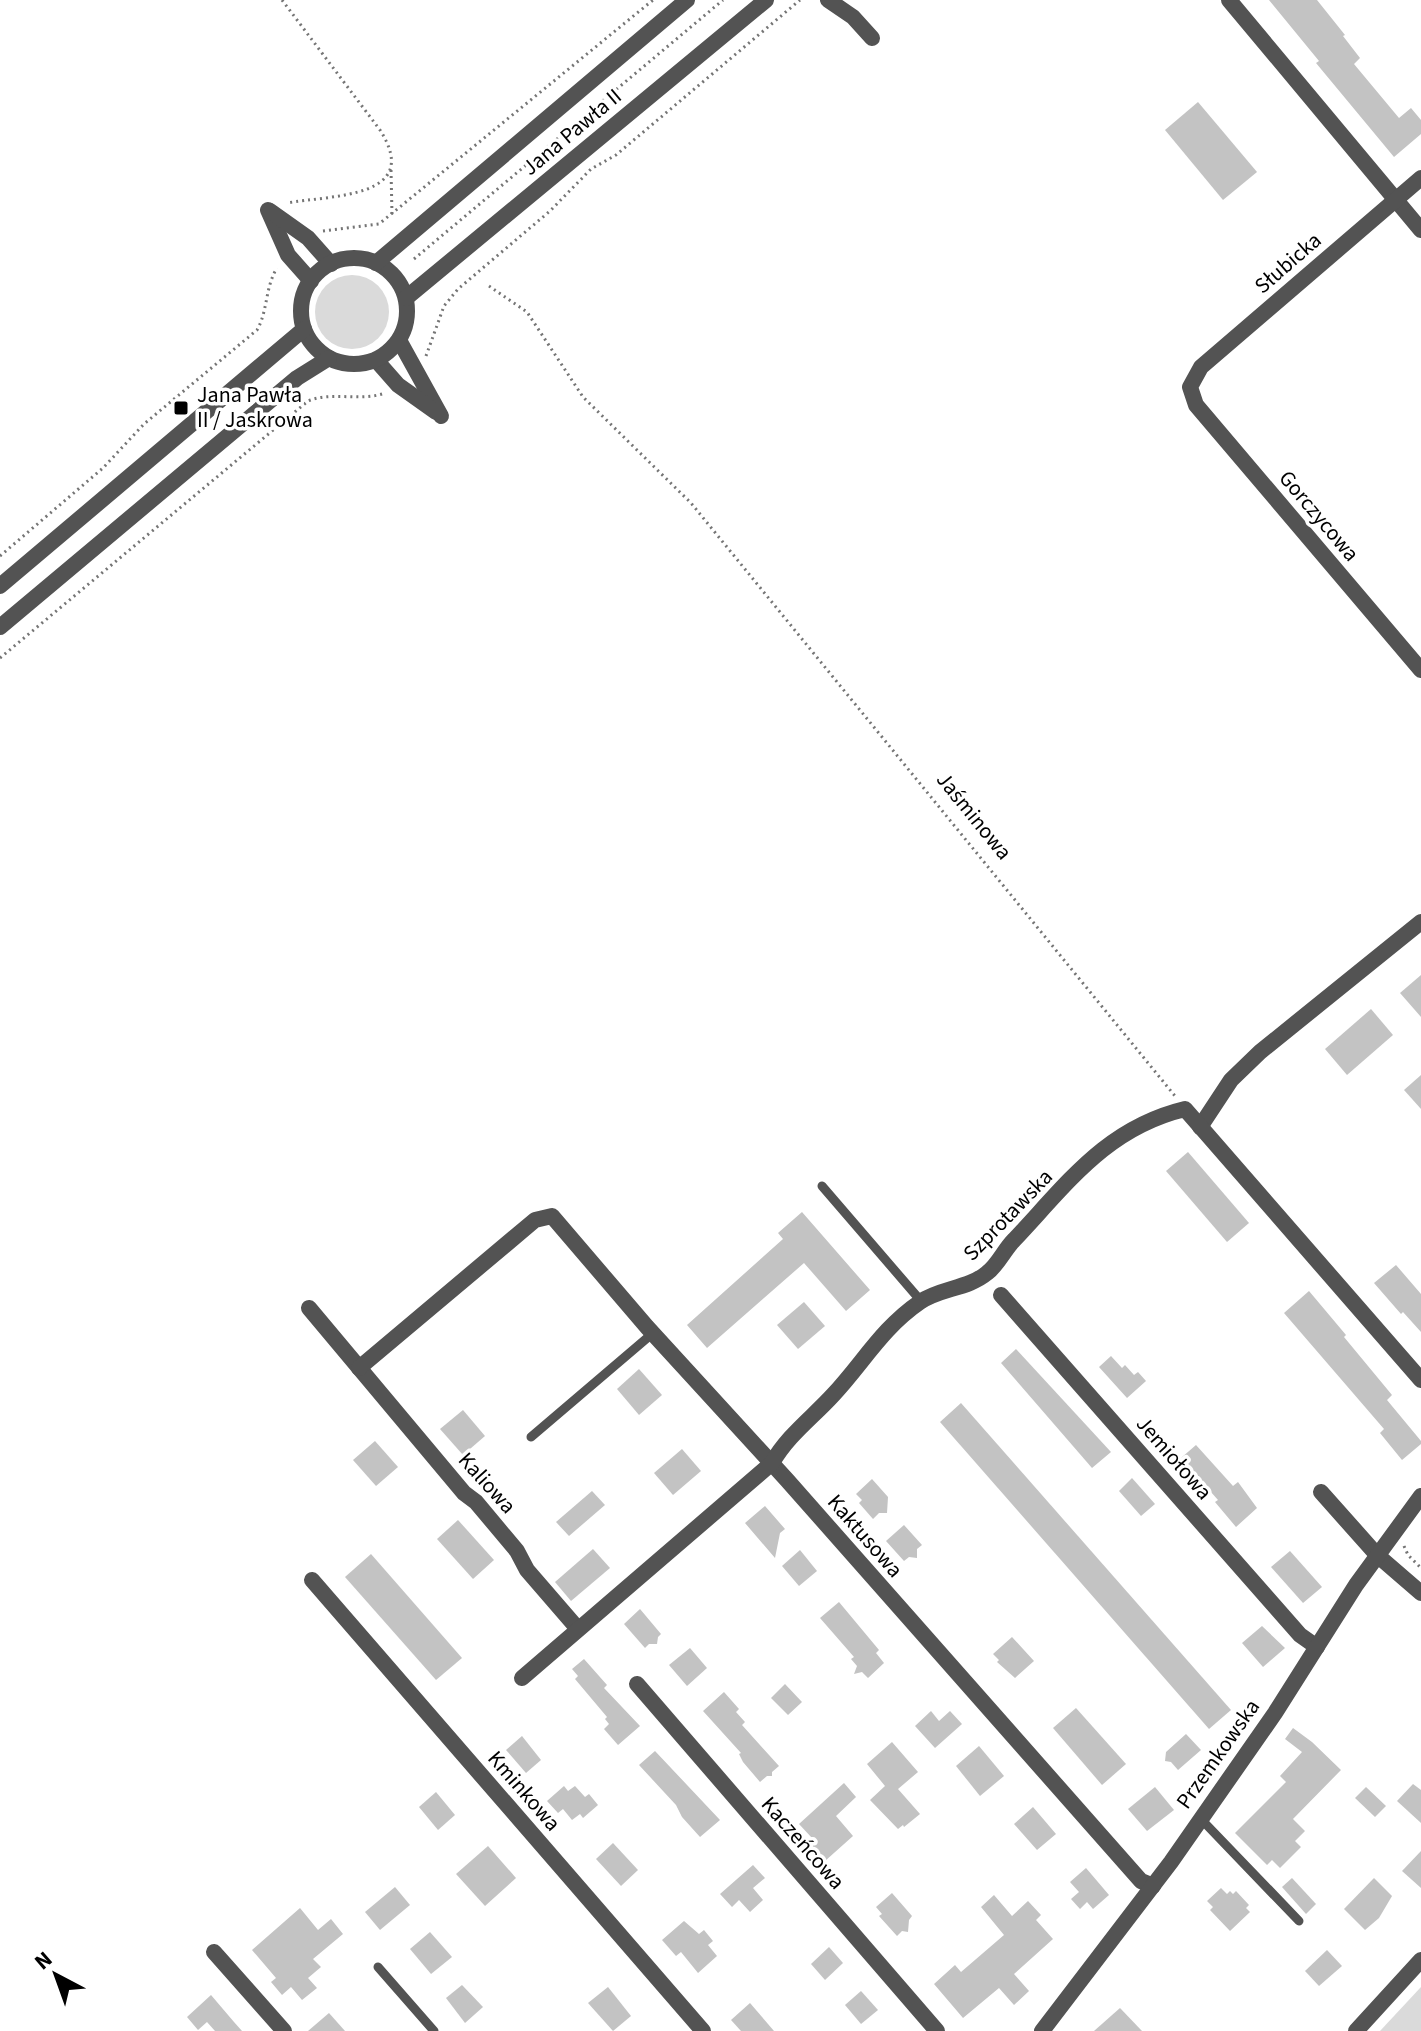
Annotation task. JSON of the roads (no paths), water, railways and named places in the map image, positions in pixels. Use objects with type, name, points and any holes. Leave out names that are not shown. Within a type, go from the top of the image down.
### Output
[{"type":"street","name":"Jana Pawła II","points":[[376,263],[687,0]]},
{"type":"street","name":"Jana Pawła II","points":[[406,298],[766,0]]},
{"type":"street","points":[[828,0],[853,17],[872,38]]},
{"type":"street","points":[[846,0],[853,17]]},
{"type":"street","points":[[1229,0],[1421,230]]},
{"type":"street","name":"Słubicka","points":[[1190,387],[1201,367],[1421,178]]},
{"type":"street","points":[[311,281],[288,255],[268,210],[308,238],[331,264]]},
{"type":"street","points":[[361,259],[376,263],[389,271],[406,298],[405,327],[399,340],[376,360],[362,364],[346,364],[329,358],[310,341],[304,329],[301,311],[304,295],[311,281],[331,264],[361,259]]},
{"type":"street","points":[[0,586],[304,329]]},
{"type":"street","points":[[376,360],[398,385],[441,416],[399,340]]},
{"type":"street","points":[[0,627],[297,378],[329,358]]},
{"type":"street","name":"Gorczycowa","points":[[1190,387],[1196,405],[1421,670]]},
{"type":"street","points":[[1421,922],[1260,1052],[1231,1080],[1200,1127],[1421,1380]]},
{"type":"street","name":"Szprotawska","points":[[522,1678],[772,1463],[786,1440],[831,1397],[873,1344],[921,1301],[988,1273],[1008,1246],[1115,1138],[1160,1115],[1185,1109],[1200,1127]]},
{"type":"street","name":"Kaktusowa","points":[[359,1368],[535,1220],[552,1216],[1141,1881],[1153,1886]]},
{"type":"street","name":"Jemiołowa","points":[[1001,1295],[1300,1635],[1317,1647]]},
{"type":"street","name":"Kaliowa","points":[[309,1308],[464,1493],[476,1502],[517,1551],[527,1570],[578,1629]]},
{"type":"street","points":[[1321,1492],[1377,1555],[1421,1593]]},
{"type":"street","name":"Przemkowska","points":[[1042,2031],[1153,1886],[1270,1709],[1317,1647],[1377,1555],[1421,1496]]},
{"type":"street","name":"Kminkowa","points":[[312,1580],[703,2031]]},
{"type":"street","name":"Kaczeńcowa","points":[[637,1684],[937,2031]]},
{"type":"street","points":[[214,1952],[284,2031]]},
{"type":"street","points":[[1356,2031],[1421,1960]]},
{"type":"lane","points":[[822,1186],[921,1301]]},
{"type":"lane","points":[[531,1437],[653,1333]]},
{"type":"lane","points":[[1200,1818],[1299,1921]]},
{"type":"lane","points":[[378,1967],[434,2031]]},
{"type":"place","name":"Jana Pawła II / Jaskrowa","points":[[181,408]]}]
